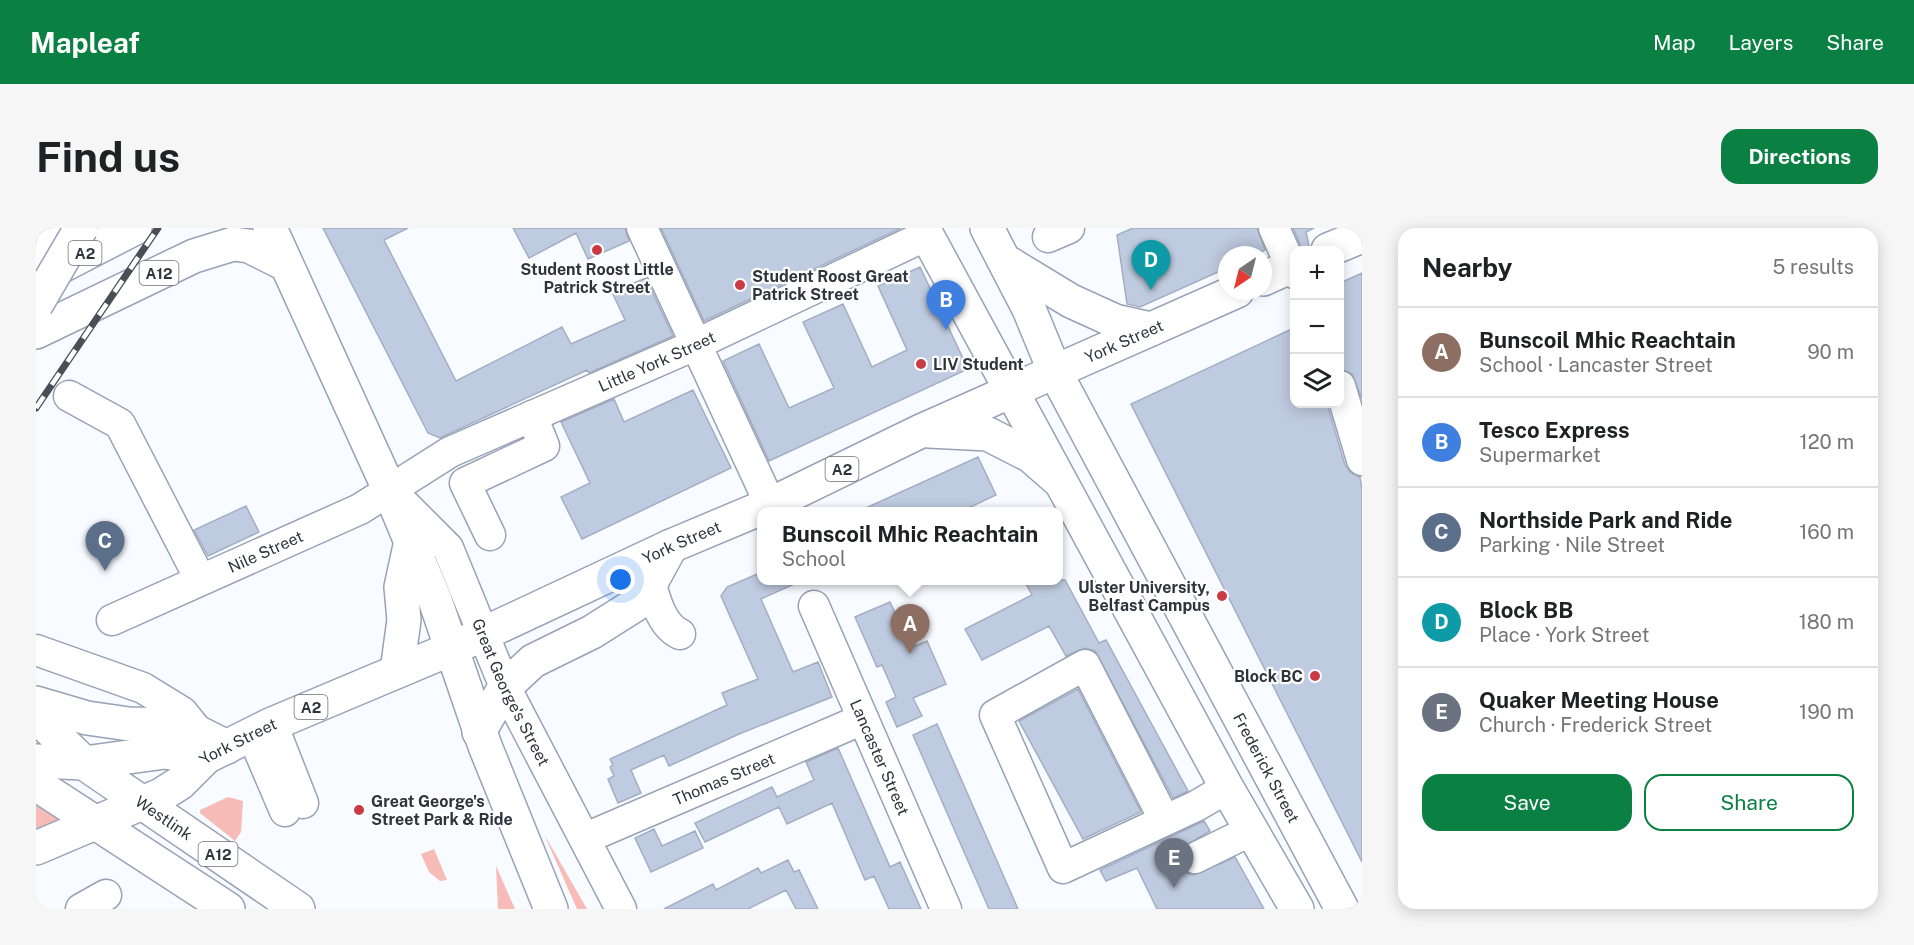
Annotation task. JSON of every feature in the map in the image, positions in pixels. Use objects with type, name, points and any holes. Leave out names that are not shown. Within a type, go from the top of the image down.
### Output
[{"type":"main road","points":[[36,248],[46,228]]},
{"type":"main road","points":[[36,305],[81,228]]},
{"type":"main road","name":"A2","points":[[36,279],[135,228]]},
{"type":"main road","name":"Great George's Street","points":[[270,228],[389,489],[453,648]]},
{"type":"main road","name":"Frederick Street","points":[[987,228],[1005,261],[1055,372],[1208,653],[1342,909]]},
{"type":"main road","points":[[925,232],[1227,788],[1296,909]]},
{"type":"main road","points":[[1338,246],[1362,236]]},
{"type":"main road","name":"A12","points":[[36,332],[195,256],[233,244],[249,246],[285,264]]},
{"type":"main road","points":[[1005,261],[1071,301],[1115,321],[1151,329]]},
{"type":"main road","name":"York Street","points":[[764,507],[921,431],[1218,299]]},
{"type":"main road","points":[[921,431],[988,434],[1031,456],[1064,485]]},
{"type":"main road","name":"York Street","points":[[36,848],[142,803],[180,783],[231,739],[656,564],[757,511]]},
{"type":"main road","points":[[397,671],[404,620],[401,587],[411,541]]},
{"type":"main road","points":[[479,732],[505,687],[533,661],[592,632],[641,601],[656,564]]},
{"type":"main road","points":[[453,648],[479,732],[551,909]]},
{"type":"main road","points":[[36,703],[87,718],[129,724],[183,725],[231,739]]},
{"type":"main road","name":"Westlink","points":[[36,716],[84,763],[298,909]]},
{"type":"main road","points":[[36,761],[84,763],[165,752],[231,739]]},
{"type":"main road","points":[[36,784],[97,822]]},
{"type":"main road","name":"A12","points":[[97,822],[228,909]]},
{"type":"street","points":[[642,228],[770,504]]},
{"type":"street","points":[[1274,228],[1286,271]]},
{"type":"street","name":"Little York Street","points":[[389,489],[450,452],[695,344],[925,232]]},
{"type":"street","points":[[1344,386],[1362,388]]},
{"type":"street","points":[[69,396],[120,424],[200,579]]},
{"type":"street","points":[[1344,399],[1362,460]]},
{"type":"street","points":[[465,483],[544,446],[532,416]]},
{"type":"street","points":[[450,452],[490,535]]},
{"type":"street","name":"Nile Street","points":[[125,613],[200,579],[275,532],[360,509],[389,489]]},
{"type":"street","name":"Great George's Street","points":[[389,489],[448,548],[505,687],[586,838],[621,909]]},
{"type":"street","points":[[656,564],[683,626],[681,639]]},
{"type":"street","name":"Lancaster Street","points":[[814,606],[946,909]]},
{"type":"street","points":[[36,650],[143,688],[231,739],[294,807]]},
{"type":"street","points":[[1164,819],[1085,665],[995,715],[1063,868],[1164,819],[1227,788]]},
{"type":"street","name":"Thomas Street","points":[[586,838],[863,719]]},
{"type":"street","points":[[1195,858],[1252,830]]},
{"type":"shaded area","points":[[228,797],[243,801],[241,832],[235,841],[200,813],[200,810]]},
{"type":"shaded area","points":[[36,805],[65,821],[36,833]]},
{"type":"shaded area","points":[[544,834],[587,909],[577,909]]},
{"type":"shaded area","points":[[434,849],[447,880],[440,881],[429,872],[421,854]]},
{"type":"shaded area","points":[[496,866],[515,909],[498,909]]},
{"type":"building","points":[[323,228],[408,228],[384,240],[456,381],[562,327],[571,344],[625,320],[612,292],[646,278],[673,336],[589,373],[587,370],[440,438],[428,433]]},
{"type":"building","name":"Student Roost Little Patrick Street","points":[[513,228],[625,228],[629,241],[588,259],[576,233],[529,258]]},
{"type":"building","name":"Student Roost Great Patrick Street","points":[[661,228],[901,228],[704,321]]},
{"type":"building","points":[[1133,228],[1257,228],[1264,246],[1218,246],[1218,272],[1140,307],[1127,304],[1117,235]]},
{"type":"building","points":[[1293,228],[1314,228],[1306,232],[1309,246],[1301,246]]},
{"type":"building","name":"LIV Student","points":[[920,267],[968,369],[769,461],[723,361],[759,344],[789,408],[834,388],[803,322],[843,304],[872,367],[907,350],[878,286]]},
{"type":"building","points":[[1362,273],[1362,399],[1352,374],[1344,371],[1344,281]]},
{"type":"building","name":"Block BC","points":[[1290,330],[1290,408],[1328,408],[1345,465],[1351,473],[1360,477],[1362,490],[1362,862],[1131,404]]},
{"type":"building","points":[[693,390],[731,468],[582,539],[561,497],[590,483],[561,422],[614,399],[624,422]]},
{"type":"building","points":[[978,457],[996,495],[971,507],[868,507]]},
{"type":"building","points":[[246,506],[259,532],[208,556],[194,530]]},
{"type":"building","points":[[757,574],[757,585],[792,585],[761,599],[793,672],[818,662],[832,697],[739,734],[669,766],[664,755],[631,770],[641,793],[618,803],[608,779],[614,776],[610,767],[613,765],[610,759],[727,705],[722,693],[758,679],[721,596],[727,587]]},
{"type":"building","points":[[1063,580],[1065,580],[1099,643],[1106,640],[1188,791],[1173,798],[1095,651],[1085,648],[1066,656],[1049,626],[982,660],[965,629],[1032,595],[1027,585],[1063,585]]},
{"type":"building","points":[[890,602],[911,648],[927,641],[946,684],[913,698],[922,716],[897,727],[886,702],[896,697],[882,665],[877,667],[855,617]]},
{"type":"building","points":[[1078,689],[1141,812],[1083,839],[1019,721]]},
{"type":"building","points":[[937,724],[1018,909],[989,909],[913,735]]},
{"type":"building","points":[[838,748],[890,867],[900,862],[921,909],[889,909],[874,876],[865,880],[832,803],[787,824],[779,807],[705,842],[695,823],[772,787],[777,797],[814,780],[806,762]]},
{"type":"building","points":[[1204,821],[1210,831],[1181,848],[1178,856],[1180,866],[1186,873],[1194,875],[1235,857],[1264,909],[1157,909],[1137,868],[1106,881],[1100,870]]},
{"type":"building","points":[[654,829],[662,846],[695,831],[703,848],[651,872],[635,838]]},
{"type":"building","points":[[788,860],[794,872],[799,870],[818,909],[796,909],[786,890],[748,909],[664,909],[713,884],[716,890],[758,868],[761,873]]},
{"type":"railway","points":[[36,408],[158,228]]},
{"type":"place","name":"Student Roost Little Patrick Street","points":[[597,250]]},
{"type":"place","name":"Student Roost Great Patrick Street","points":[[740,285]]},
{"type":"place","name":"Block BB","points":[[1151,290]]},
{"type":"place","name":"Tesco Express","points":[[946,330]]},
{"type":"place","name":"LIV Student","points":[[921,364]]},
{"type":"place","name":"Northside Park and Ride","points":[[105,571]]},
{"type":"place","name":"Ulster University, Belfast Campus","points":[[1222,596]]},
{"type":"place","name":"Bunscoil Mhic Reachtain","points":[[910,654]]},
{"type":"place","name":"Block BC","points":[[1315,676]]},
{"type":"place","name":"Great George's Street Park & Ride","points":[[359,810]]},
{"type":"place","name":"Quaker Meeting House","points":[[1174,888]]}]
